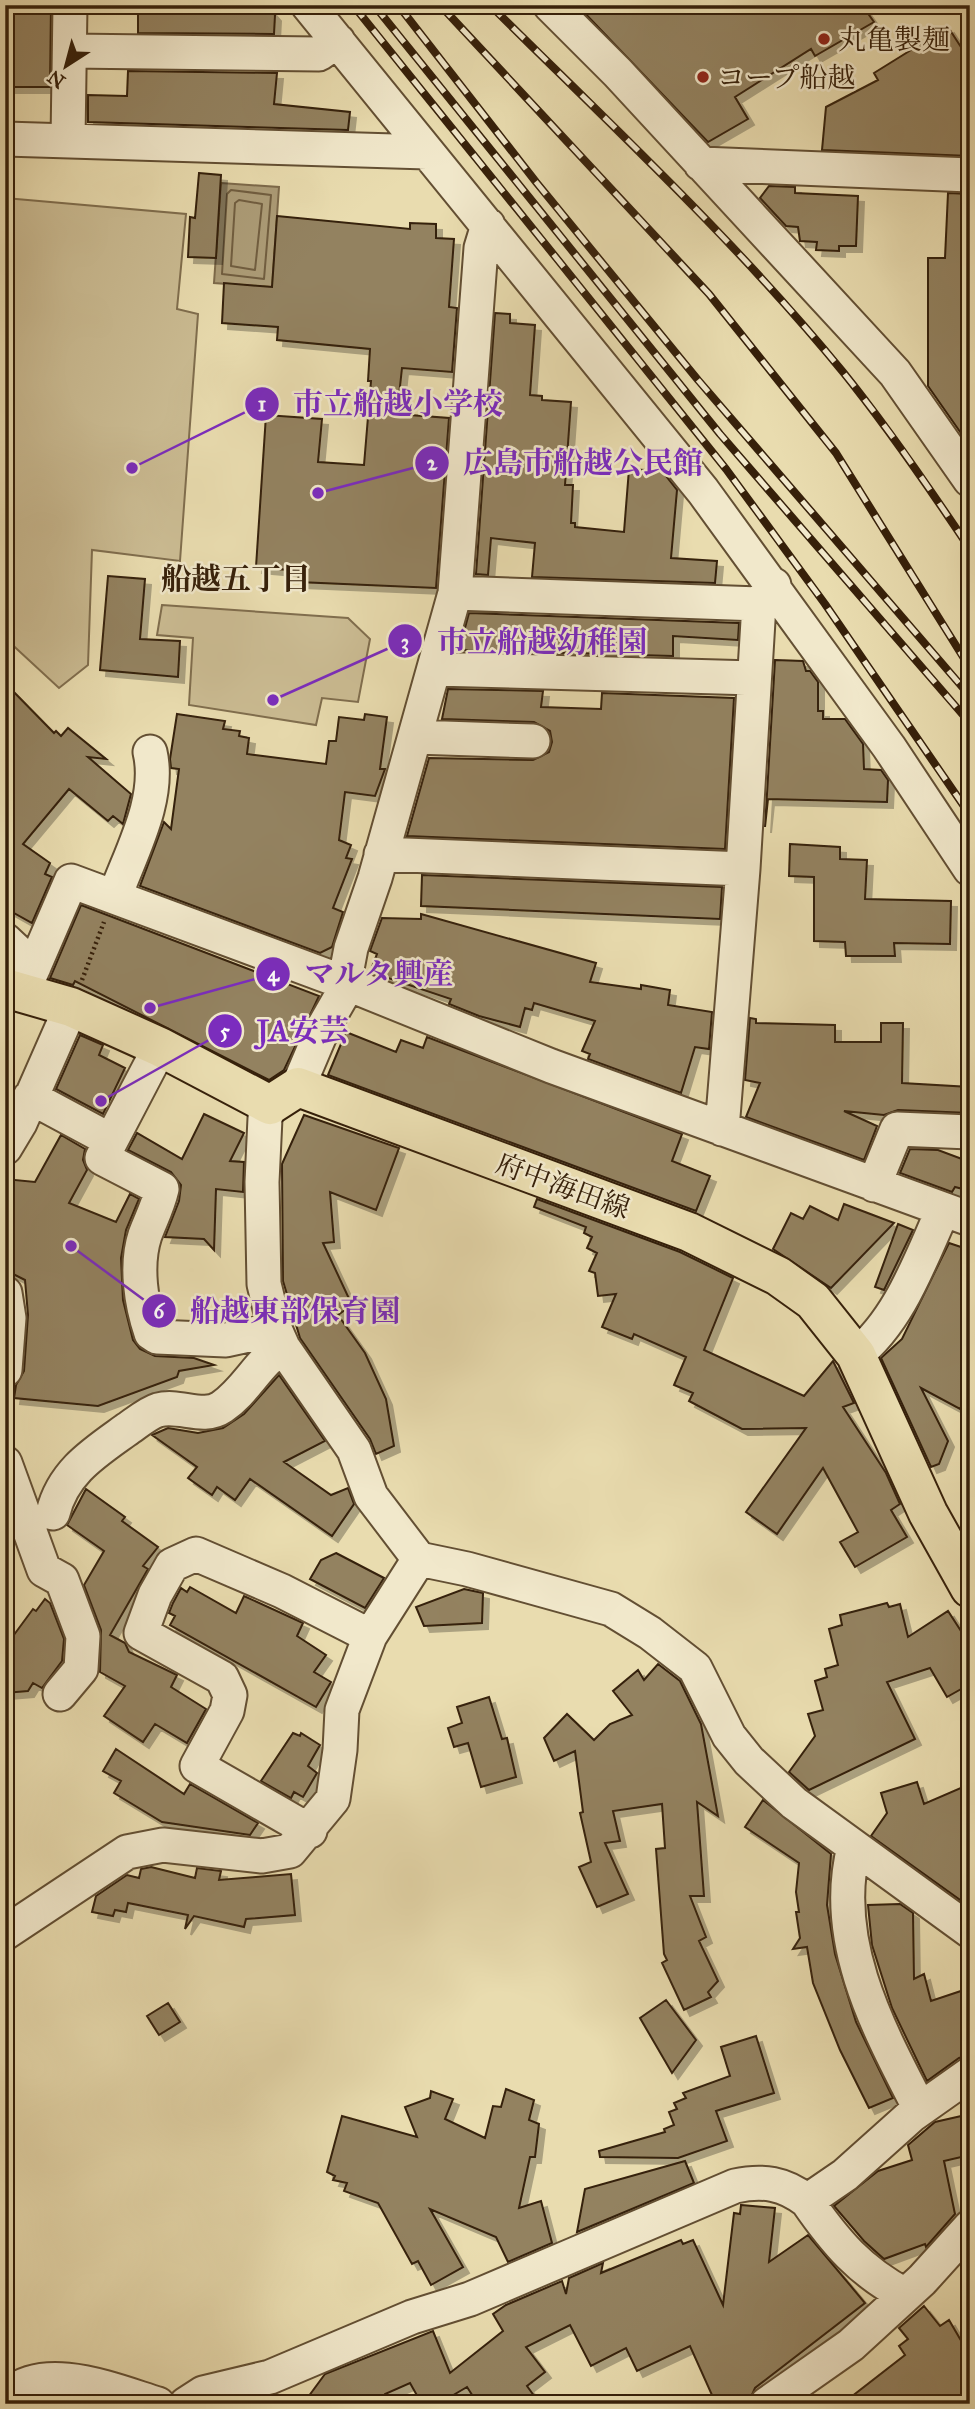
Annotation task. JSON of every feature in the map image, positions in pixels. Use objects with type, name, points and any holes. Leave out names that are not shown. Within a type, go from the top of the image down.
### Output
[{"type":"main road","name":"府中海田線","points":[[21,982],[160,1047],[284,1096],[689,1233],[778,1276],[813,1301],[856,1355],[928,1513],[970,1588]]},
{"type":"street","points":[[68,140],[70,5]]},
{"type":"street","points":[[308,5],[703,491],[766,595],[889,747],[970,869]]},
{"type":"street","points":[[550,5],[895,373],[970,480]]},
{"type":"street","points":[[70,51],[319,54],[338,41]]},
{"type":"street","points":[[5,139],[427,152]]},
{"type":"street","points":[[701,164],[970,175]]},
{"type":"street","points":[[488,225],[481,247],[455,593],[343,982],[342,995],[284,1096],[265,1118],[262,1182],[264,1284],[279,1338],[354,1450],[371,1496],[419,1559],[467,1569],[611,1609],[650,1633],[695,1668],[729,1736],[749,1761],[794,1803],[970,1930]]},
{"type":"street","points":[[455,593],[766,595]]},
{"type":"street","points":[[722,1129],[743,869],[754,678],[766,595]]},
{"type":"street","points":[[435,669],[754,678]]},
{"type":"street","points":[[415,737],[533,741]]},
{"type":"street","points":[[115,896],[152,788],[154,767],[150,752]]},
{"type":"street","points":[[381,854],[743,869]]},
{"type":"street","points":[[21,982],[71,881],[343,982],[551,1066],[957,1215],[876,1339],[856,1355]]},
{"type":"street","points":[[5,940],[21,982]]},
{"type":"street","points":[[5,1147],[71,1007]]},
{"type":"street","points":[[160,1047],[102,1158],[162,1189],[157,1210],[145,1237],[140,1272],[150,1333],[158,1337],[226,1340],[279,1338]]},
{"type":"street","points":[[30,1097],[110,1140]]},
{"type":"street","points":[[874,1185],[897,1129],[970,1132]]},
{"type":"street","points":[[5,1293],[9,1318],[5,1370]]},
{"type":"street","points":[[53,1513],[67,1480],[84,1460],[158,1410],[179,1409],[208,1413],[221,1408],[247,1385],[279,1338]]},
{"type":"street","points":[[5,1463],[44,1570],[62,1580],[83,1636],[81,1669],[60,1695]]},
{"type":"street","points":[[310,1830],[197,1766],[227,1711],[230,1695],[222,1678],[141,1633],[155,1595],[172,1564],[196,1554],[282,1591],[370,1636]]},
{"type":"street","points":[[5,1933],[127,1852],[163,1845],[262,1856],[290,1851],[310,1830],[332,1799],[340,1750],[341,1710],[370,1636],[419,1559]]},
{"type":"street","points":[[854,1847],[848,1886],[848,1920],[855,1958],[877,2022],[920,2109]]},
{"type":"street","points":[[807,2201],[845,2175],[892,2130],[970,2074]]},
{"type":"street","points":[[186,2404],[203,2393],[270,2377],[412,2318],[470,2300],[735,2186],[755,2182],[771,2183],[793,2190],[807,2201],[826,2229],[860,2268],[905,2295]]},
{"type":"street","points":[[767,2404],[851,2345],[905,2295],[956,2262],[970,2227]]},
{"type":"street","points":[[5,2399],[13,2390],[29,2382],[62,2380],[108,2389],[158,2404]]},
{"type":"path","points":[[71,1007],[115,896]]},
{"type":"shaded area","points":[[5,198],[186,214],[177,309],[198,314],[180,561],[92,550],[88,665],[59,688],[5,638]]},
{"type":"shaded area","points":[[162,605],[348,618],[370,639],[358,702],[322,698],[316,725],[189,705],[193,638],[157,635]]},
{"type":"water","points":[[221,183],[279,187],[272,287],[214,283]]},
{"type":"building","points":[[5,5],[51,5],[50,87],[5,87]]},
{"type":"building","points":[[138,5],[266,5],[275,15],[274,34],[138,33]]},
{"type":"building","name":"コープ船越","points":[[577,5],[862,5],[874,22],[815,56],[811,49],[735,97],[748,119],[708,142]]},
{"type":"building","points":[[948,27],[970,61],[970,156],[822,150],[826,107],[878,80],[874,73]]},
{"type":"building","points":[[128,71],[277,73],[274,104],[350,112],[348,130],[88,122],[88,95],[127,96]]},
{"type":"building","points":[[199,173],[221,175],[216,258],[188,257],[190,217],[195,218]]},
{"type":"building","points":[[769,186],[795,187],[795,193],[858,196],[856,246],[839,246],[839,251],[816,250],[817,242],[800,241],[798,227],[786,226],[760,198]]},
{"type":"building","points":[[948,193],[970,194],[970,446],[928,386],[928,258],[945,258]]},
{"type":"building","points":[[277,216],[410,229],[410,223],[436,224],[436,238],[454,239],[449,307],[457,308],[452,372],[402,368],[397,414],[449,418],[436,588],[298,582],[299,571],[256,567],[266,415],[322,419],[318,462],[364,465],[371,381],[368,381],[370,349],[277,340],[278,327],[222,323],[224,283],[272,287]]},
{"type":"building","points":[[495,313],[510,314],[510,323],[535,325],[530,395],[542,396],[542,400],[571,402],[565,485],[573,485],[571,523],[575,523],[575,527],[624,532],[629,469],[662,471],[677,490],[671,558],[717,561],[715,583],[532,577],[535,543],[491,538],[488,575],[476,574]]},
{"type":"building","points":[[108,576],[145,579],[140,639],[180,641],[178,677],[100,670]]},
{"type":"building","points":[[469,613],[739,623],[738,640],[673,636],[673,656],[459,650]]},
{"type":"building","points":[[775,660],[803,661],[806,671],[810,671],[818,682],[818,711],[823,711],[823,719],[845,719],[863,744],[864,769],[881,770],[888,780],[887,802],[768,799],[765,827]]},
{"type":"building","points":[[5,683],[54,733],[56,731],[61,736],[68,728],[106,759],[88,757],[131,794],[123,824],[113,816],[108,821],[69,789],[23,844],[50,863],[45,874],[52,877],[32,923],[5,908]]},
{"type":"building","points":[[448,689],[543,691],[541,707],[601,709],[602,693],[734,698],[725,849],[407,836],[429,758],[533,760],[549,752],[552,742],[550,731],[534,722],[442,719]]},
{"type":"building","points":[[177,714],[225,721],[223,729],[240,731],[239,736],[249,738],[247,754],[326,764],[329,741],[336,741],[339,717],[364,720],[365,714],[387,717],[380,769],[385,769],[375,796],[345,792],[339,840],[351,845],[346,858],[352,859],[333,908],[343,912],[332,947],[320,953],[140,886],[164,822],[171,829],[179,769],[171,768],[170,759]]},
{"type":"building","points":[[790,844],[840,847],[840,859],[867,860],[865,899],[951,901],[950,944],[894,943],[895,956],[846,956],[845,942],[814,941],[814,877],[789,876]]},
{"type":"building","points":[[422,875],[722,887],[720,919],[421,906]]},
{"type":"building","points":[[81,905],[319,996],[284,1070],[269,1080],[75,981],[73,985],[50,978]]},
{"type":"building","points":[[421,914],[596,963],[590,982],[670,990],[668,1005],[712,1012],[709,1049],[695,1047],[681,1093],[588,1059],[590,1054],[582,1051],[595,1021],[534,1003],[532,1010],[525,1008],[520,1027],[479,1016],[449,1004],[451,999],[370,972],[377,954],[370,951],[382,918],[421,919]]},
{"type":"building","points":[[750,1018],[756,1019],[756,1023],[835,1025],[835,1042],[881,1042],[881,1023],[903,1023],[902,1083],[970,1087],[970,1113],[898,1110],[884,1115],[844,1111],[877,1126],[864,1160],[746,1117],[760,1083],[745,1080]]},
{"type":"building","points":[[346,1032],[396,1052],[401,1040],[423,1048],[427,1037],[682,1134],[672,1161],[710,1176],[696,1211],[328,1075]]},
{"type":"building","points":[[80,1035],[103,1045],[99,1055],[125,1068],[103,1114],[56,1089]]},
{"type":"building","points":[[204,1114],[244,1133],[230,1161],[244,1162],[243,1192],[216,1189],[214,1250],[204,1239],[165,1237],[179,1201],[181,1185],[171,1172],[128,1150],[137,1133],[182,1159]]},
{"type":"building","points":[[304,1115],[399,1148],[376,1210],[330,1192],[334,1242],[323,1243],[352,1305],[338,1315],[365,1353],[386,1399],[394,1446],[376,1454],[370,1439],[300,1338],[283,1281],[282,1164]]},
{"type":"building","points":[[61,1135],[85,1149],[83,1160],[87,1170],[69,1203],[116,1222],[130,1194],[139,1199],[126,1230],[121,1258],[123,1300],[133,1340],[140,1349],[155,1356],[194,1358],[214,1365],[179,1371],[177,1377],[98,1406],[14,1398],[16,1385],[24,1371],[28,1315],[25,1280],[5,1270],[9,1256],[5,1249],[5,1179],[35,1182]]},
{"type":"building","points":[[910,1149],[938,1150],[970,1162],[970,1191],[955,1187],[952,1192],[900,1173]]},
{"type":"building","points":[[537,1199],[680,1252],[733,1278],[704,1350],[804,1396],[833,1361],[854,1403],[843,1407],[886,1473],[900,1504],[891,1510],[907,1537],[855,1567],[840,1542],[858,1532],[823,1468],[777,1534],[746,1512],[806,1428],[742,1429],[689,1401],[693,1393],[674,1385],[686,1357],[634,1334],[632,1339],[602,1327],[616,1294],[598,1296],[595,1273],[589,1271],[597,1253],[587,1248],[592,1237],[584,1233],[586,1227],[534,1207]]},
{"type":"building","points":[[844,1204],[894,1223],[831,1288],[773,1249],[791,1213],[803,1219],[810,1206],[838,1220]]},
{"type":"building","points":[[898,1224],[913,1230],[884,1290],[875,1287]]},
{"type":"building","points":[[949,1243],[970,1250],[970,1391],[960,1409],[921,1388],[948,1441],[939,1464],[931,1467],[881,1358],[902,1339]]},
{"type":"building","points":[[279,1375],[325,1441],[284,1462],[331,1495],[348,1488],[354,1504],[332,1536],[250,1479],[235,1500],[217,1487],[212,1495],[188,1478],[197,1467],[152,1435],[168,1428],[198,1433],[223,1428],[244,1414]]},
{"type":"building","points":[[86,1489],[125,1517],[122,1521],[158,1547],[143,1566],[148,1569],[110,1635],[125,1643],[129,1652],[177,1675],[171,1687],[206,1709],[187,1743],[155,1724],[143,1742],[104,1716],[125,1686],[100,1672],[101,1630],[84,1585],[104,1551],[67,1525]]},
{"type":"building","points":[[336,1553],[384,1578],[365,1608],[310,1579],[321,1560]]},
{"type":"building","points":[[190,1587],[236,1613],[244,1596],[303,1623],[297,1636],[326,1655],[314,1672],[331,1682],[316,1707],[170,1625],[175,1616],[169,1613],[173,1603],[181,1588],[187,1592]]},
{"type":"building","points":[[464,1589],[483,1593],[482,1623],[424,1626],[416,1607]]},
{"type":"building","points":[[45,1599],[50,1603],[64,1639],[62,1661],[42,1688],[33,1683],[28,1691],[5,1693],[5,1647],[33,1609],[36,1611]]},
{"type":"building","points":[[887,1603],[889,1607],[900,1604],[908,1637],[948,1611],[970,1645],[970,1684],[947,1697],[930,1668],[887,1682],[915,1739],[809,1790],[789,1772],[815,1736],[808,1714],[823,1710],[815,1681],[827,1677],[825,1669],[838,1665],[829,1629],[842,1625],[840,1615]]},
{"type":"building","points":[[658,1664],[680,1681],[701,1724],[718,1816],[697,1802],[704,1896],[690,1896],[706,1937],[699,1941],[718,1981],[708,1992],[711,1997],[684,2010],[662,1963],[667,1960],[664,1954],[656,1849],[665,1848],[662,1804],[613,1811],[620,1841],[605,1843],[628,1894],[597,1907],[579,1867],[591,1862],[580,1813],[583,1812],[575,1751],[554,1761],[544,1738],[567,1714],[594,1740],[610,1724],[632,1715],[613,1691],[638,1670],[644,1680]]},
{"type":"building","points":[[489,1697],[502,1739],[507,1738],[516,1777],[481,1787],[468,1743],[454,1747],[448,1728],[462,1723],[457,1707]]},
{"type":"building","points":[[293,1733],[300,1736],[301,1733],[320,1745],[308,1766],[317,1773],[303,1797],[294,1792],[291,1798],[261,1781]]},
{"type":"building","points":[[116,1749],[184,1794],[190,1784],[258,1823],[250,1835],[162,1822],[114,1793],[121,1781],[103,1771]]},
{"type":"building","points":[[917,1782],[924,1804],[970,1784],[970,1907],[871,1836],[887,1813],[881,1793]]},
{"type":"building","points":[[763,1800],[831,1854],[827,1905],[835,1954],[856,2022],[893,2098],[869,2108],[840,2050],[813,1983],[807,1947],[793,1949],[800,1938],[796,1912],[799,1912],[796,1892],[799,1863],[745,1827]]},
{"type":"building","points":[[151,1867],[195,1878],[197,1868],[221,1871],[219,1880],[291,1874],[295,1915],[246,1919],[244,1927],[194,1916],[185,1929],[188,1915],[128,1903],[126,1912],[115,1910],[113,1916],[92,1912],[96,1896],[127,1875],[139,1878],[141,1869]]},
{"type":"building","points":[[900,1904],[913,1913],[914,1979],[924,1974],[931,2001],[970,1988],[970,2055],[959,2058],[927,2081],[892,2008],[872,1945],[868,1905]]},
{"type":"building","points":[[666,2000],[696,2040],[672,2073],[640,2018]]},
{"type":"building","points":[[168,2003],[180,2022],[159,2035],[147,2016]]},
{"type":"building","points":[[756,2036],[774,2093],[716,2111],[727,2141],[678,2158],[600,2157],[599,2151],[665,2132],[664,2129],[674,2125],[669,2112],[677,2109],[674,2103],[686,2098],[683,2093],[730,2076],[721,2047]]},
{"type":"building","points":[[506,2089],[534,2100],[529,2120],[539,2124],[535,2157],[530,2157],[519,2208],[541,2201],[552,2243],[508,2262],[496,2237],[430,2209],[463,2267],[431,2285],[418,2261],[412,2264],[378,2203],[344,2191],[347,2183],[333,2180],[335,2176],[327,2172],[342,2116],[417,2137],[405,2107],[430,2098],[431,2091],[453,2099],[445,2119],[485,2138],[493,2106],[501,2107]]},
{"type":"building","points":[[970,2114],[970,2155],[944,2161],[955,2214],[926,2247],[925,2244],[884,2259],[864,2241],[834,2206],[878,2171],[912,2160],[908,2145],[935,2122]]},
{"type":"building","points":[[685,2161],[694,2183],[577,2232],[585,2189]]},
{"type":"building","points":[[741,2205],[775,2208],[769,2262],[808,2235],[865,2303],[755,2388],[748,2404],[716,2404],[690,2346],[637,2371],[626,2348],[591,2366],[570,2325],[526,2347],[545,2372],[527,2386],[540,2404],[478,2404],[467,2387],[438,2404],[413,2404],[419,2399],[410,2383],[385,2394],[378,2404],[303,2404],[325,2374],[433,2331],[450,2373],[503,2331],[493,2314],[506,2305],[562,2281],[566,2294],[569,2278],[603,2263],[601,2273],[681,2240],[683,2244],[693,2240],[723,2305],[734,2213],[740,2214]]},
{"type":"building","points":[[924,2306],[940,2326],[949,2320],[970,2356],[970,2404],[842,2404],[905,2355],[899,2346],[908,2339],[899,2328]]},
{"type":"railway","points":[[353,5],[726,469],[825,604],[970,815]]},
{"type":"railway","points":[[374,5],[720,434],[970,723]]},
{"type":"railway","points":[[398,5],[536,182],[698,380],[970,696]]},
{"type":"railway","points":[[440,5],[709,294],[836,453],[970,668]]},
{"type":"railway","points":[[490,5],[760,276],[877,415],[970,549]]},
{"type":"place","name":"丸亀製麺","points":[[824,39]]},
{"type":"place","name":"コープ船越","points":[[703,77]]},
{"type":"place","name":"市立船越小学校","points":[[132,468]]},
{"type":"place","name":"広島市船越公民館","points":[[318,493]]},
{"type":"place","name":"市立船越幼稚園","points":[[273,700]]},
{"type":"place","name":"マルタ興産","points":[[150,1008]]},
{"type":"place","name":"JA安芸","points":[[101,1101]]},
{"type":"place","name":"船越東部保育園","points":[[71,1246]]},
{"type":"district","name":"船越五丁目","points":[[236,579]]}]
